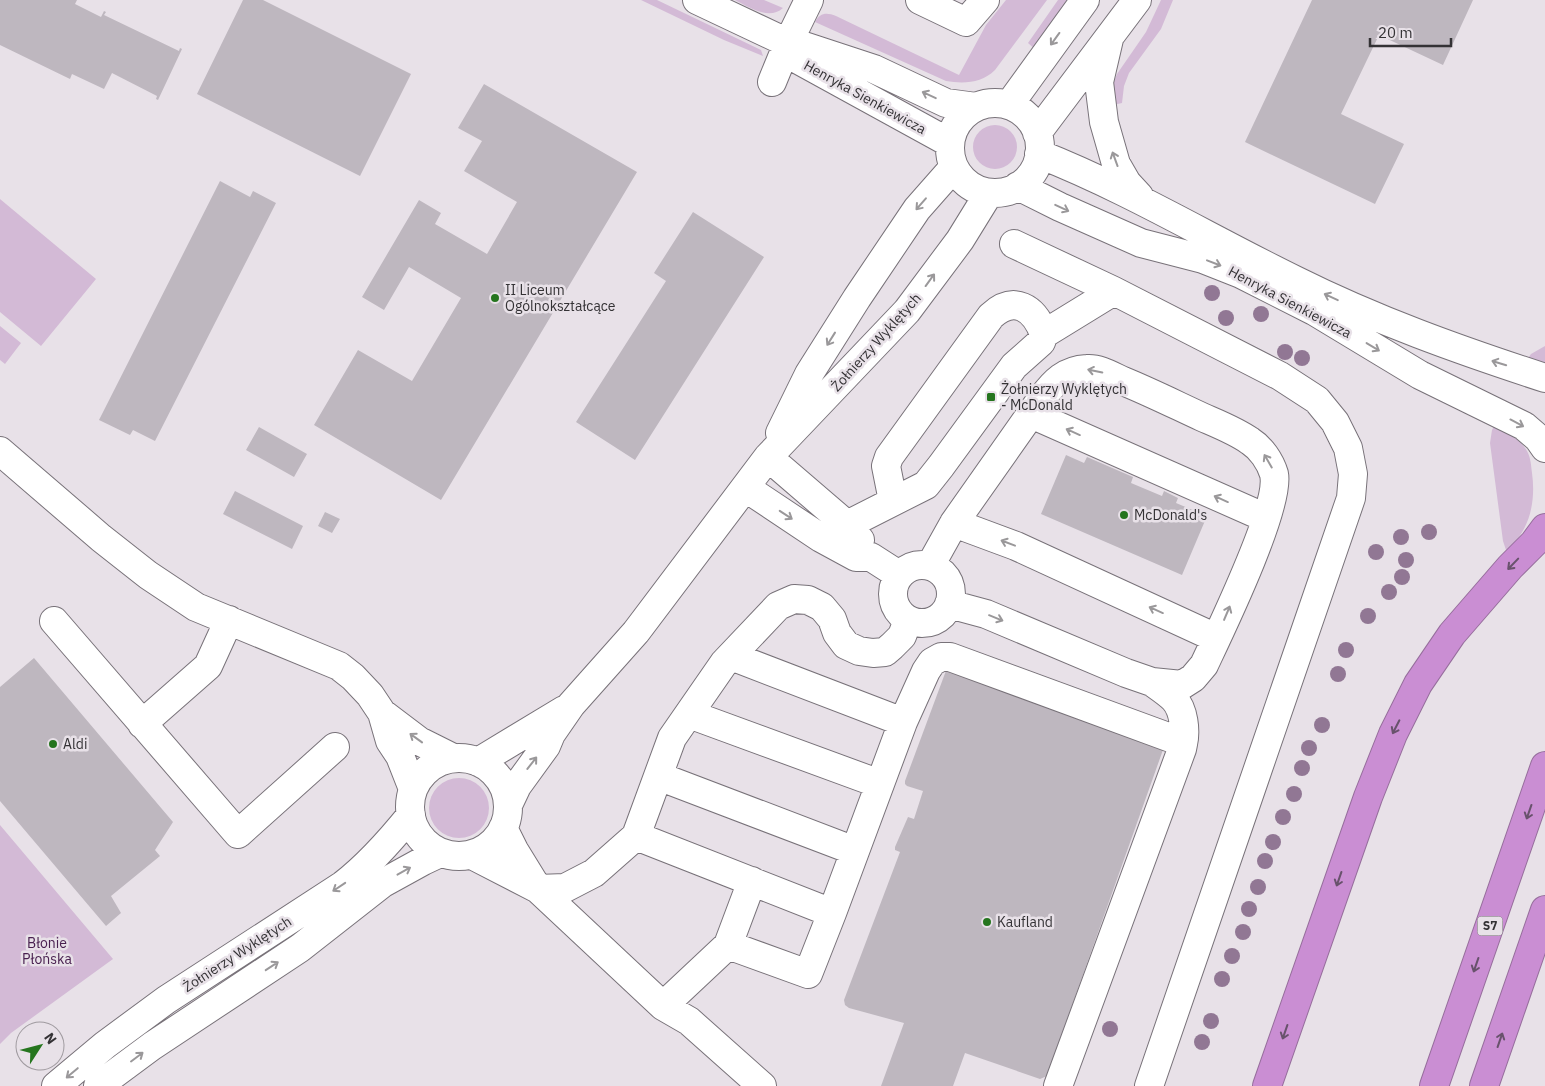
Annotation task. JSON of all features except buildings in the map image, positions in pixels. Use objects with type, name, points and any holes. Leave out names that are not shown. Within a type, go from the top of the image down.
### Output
[{"type":"highway","points":[[1266,1086],[1392,734],[1418,684],[1452,634],[1545,528]]},
{"type":"highway","name":"S7","points":[[1434,1086],[1545,766]]},
{"type":"highway","points":[[1484,1086],[1545,910]]},
{"type":"street","name":"Henryka Sienkiewicza","points":[[697,0],[788,44],[804,46],[874,69],[946,103],[976,107]]},
{"type":"street","points":[[772,82],[809,0]]},
{"type":"street","points":[[920,0],[966,22],[985,0]]},
{"type":"street","points":[[1009,105],[1085,0]]},
{"type":"street","points":[[1038,144],[1031,121],[1009,105],[998,102],[986,103],[966,113],[952,131],[952,155],[963,180],[975,189],[989,193],[1004,192],[1018,186],[1032,173],[1038,144],[1066,93],[1137,0]]},
{"type":"street","name":"Henryka Sienkiewicza","points":[[1109,39],[1099,82],[1104,122],[1116,164],[1127,183],[1142,199]]},
{"type":"street","name":"Henryka Sienkiewicza","points":[[788,44],[797,59],[952,155]]},
{"type":"street","name":"Henryka Sienkiewicza","points":[[1038,144],[1079,170],[1142,199],[1240,252],[1354,308],[1478,356],[1545,378]]},
{"type":"street","name":"Żołnierzy Wyklętych","points":[[768,458],[809,374],[952,155]]},
{"type":"street","name":"Henryka Sienkiewicza","points":[[1018,186],[1141,243],[1203,259],[1241,274],[1314,311],[1420,375],[1524,426],[1538,438],[1545,448]]},
{"type":"street","name":"Żołnierzy Wyklętych","points":[[506,816],[516,786],[546,746],[551,734],[571,705],[636,632],[768,458],[907,311],[960,240],[989,193]]},
{"type":"street","points":[[1014,244],[1114,291],[1280,376],[1316,400],[1335,422],[1348,448],[1352,474],[1352,498],[1149,1086]]},
{"type":"street","points":[[847,525],[926,485],[942,466],[1014,366],[1040,342],[1044,334],[1114,291]]},
{"type":"street","points":[[893,501],[886,466],[889,456],[991,316],[999,308],[1012,305],[1023,307],[1032,312],[1039,321],[1044,334]]},
{"type":"street","points":[[930,566],[954,523],[1052,385],[1062,376],[1076,370],[1090,369],[1104,373],[1147,391],[1249,440],[1260,450],[1271,466],[1274,476],[1272,503],[1254,552],[1204,665],[1184,738],[1058,1086]]},
{"type":"street","points":[[1031,414],[1266,518]]},
{"type":"street","points":[[0,451],[101,538],[148,575],[196,607],[338,666],[353,678],[370,694],[382,713],[390,741],[400,756],[412,802],[415,832],[426,845],[440,853],[456,857],[472,855],[487,848],[499,836],[506,816]]},
{"type":"street","points":[[768,458],[847,525],[864,545],[870,557],[899,575]]},
{"type":"street","points":[[746,488],[821,538],[856,557],[870,557]]},
{"type":"street","points":[[954,523],[1016,546],[1216,638]]},
{"type":"street","points":[[913,566],[930,566],[938,570],[950,585],[951,595],[949,604],[937,620],[928,623],[918,623],[908,620],[901,615],[893,600],[893,591],[899,575],[913,566]]},
{"type":"street","points":[[472,855],[538,889],[564,888],[594,873],[636,836],[672,738],[731,656],[778,606],[794,599],[808,600],[822,607],[832,619],[837,633],[846,645],[859,651],[873,653],[885,652],[892,646],[902,636],[908,620]]},
{"type":"street","points":[[949,604],[986,614],[1126,673],[1152,682],[1182,685],[1193,678],[1204,665]]},
{"type":"street","points":[[142,724],[208,666],[228,620]]},
{"type":"street","points":[[54,621],[238,834],[335,747]]},
{"type":"street","points":[[731,656],[903,722]]},
{"type":"street","points":[[728,945],[808,974],[903,722],[926,671],[932,662],[941,657],[950,657],[1179,741],[1184,738]]},
{"type":"street","points":[[1152,682],[1175,700],[1181,715],[1184,738]]},
{"type":"street","name":"Żołnierzy Wyklętych","points":[[465,760],[571,705]]},
{"type":"street","points":[[382,713],[419,741],[465,760],[484,765],[497,776],[505,789],[506,816],[514,850],[538,889],[663,1006],[688,1021],[762,1086]]},
{"type":"street","points":[[689,714],[880,784]]},
{"type":"street","points":[[412,802],[424,772],[437,762],[465,760]]},
{"type":"street","points":[[658,776],[855,851]]},
{"type":"street","name":"Żołnierzy Wyklętych","points":[[56,1086],[166,1000],[343,885],[363,869],[375,856],[412,802]]},
{"type":"street","points":[[636,836],[832,913]]},
{"type":"street","name":"Żołnierzy Wyklętych","points":[[98,1086],[152,1046],[300,948],[383,883],[440,853]]},
{"type":"street","points":[[663,1006],[728,945],[752,881]]},
{"type":"green space","points":[[641,0],[657,0],[761,50],[763,56],[724,40]]},
{"type":"green space","points":[[735,0],[764,0],[783,8],[772,13],[759,12]]},
{"type":"green space","points":[[1006,0],[1047,0],[995,70],[984,78],[972,82],[946,81],[815,22],[824,14],[836,16],[959,75],[986,25]]},
{"type":"green space","points":[[1058,0],[1073,0],[1037,51],[1028,43]]},
{"type":"green space","points":[[1161,0],[1173,0],[1161,29],[1129,73],[1124,86],[1122,103],[1113,105],[1113,84],[1117,74],[1146,32]]},
{"type":"green space","points":[[991,125],[999,125],[1011,131],[1017,147],[1011,163],[999,169],[991,169],[979,163],[973,151],[973,143],[979,131]]},
{"type":"green space","points":[[0,199],[96,279],[41,346],[0,312]]},
{"type":"green space","points":[[0,326],[21,343],[5,364],[0,360]]},
{"type":"green space","points":[[1545,346],[1545,365],[1526,361],[1531,354]]},
{"type":"green space","points":[[1497,421],[1517,438],[1527,451],[1531,462],[1533,484],[1532,505],[1526,525],[1514,543],[1506,550],[1503,541],[1490,443],[1492,430]]},
{"type":"green space","points":[[453,778],[465,778],[481,786],[487,796],[489,808],[487,820],[481,830],[465,838],[453,838],[437,830],[429,814],[429,802],[437,786]]},
{"type":"green space","name":"Błonie Płońska","points":[[0,825],[113,959],[28,1021],[15,1021],[15,1030],[0,1044]]},
{"type":"place","name":"II Liceum Ogólnokształcące","points":[[495,298]]},
{"type":"place","name":"Żołnierzy Wyklętych - McDonald","points":[[991,397]]},
{"type":"place","name":"McDonald's","points":[[1124,515]]},
{"type":"place","name":"Aldi","points":[[53,744]]},
{"type":"place","name":"Kaufland","points":[[987,922]]}]
